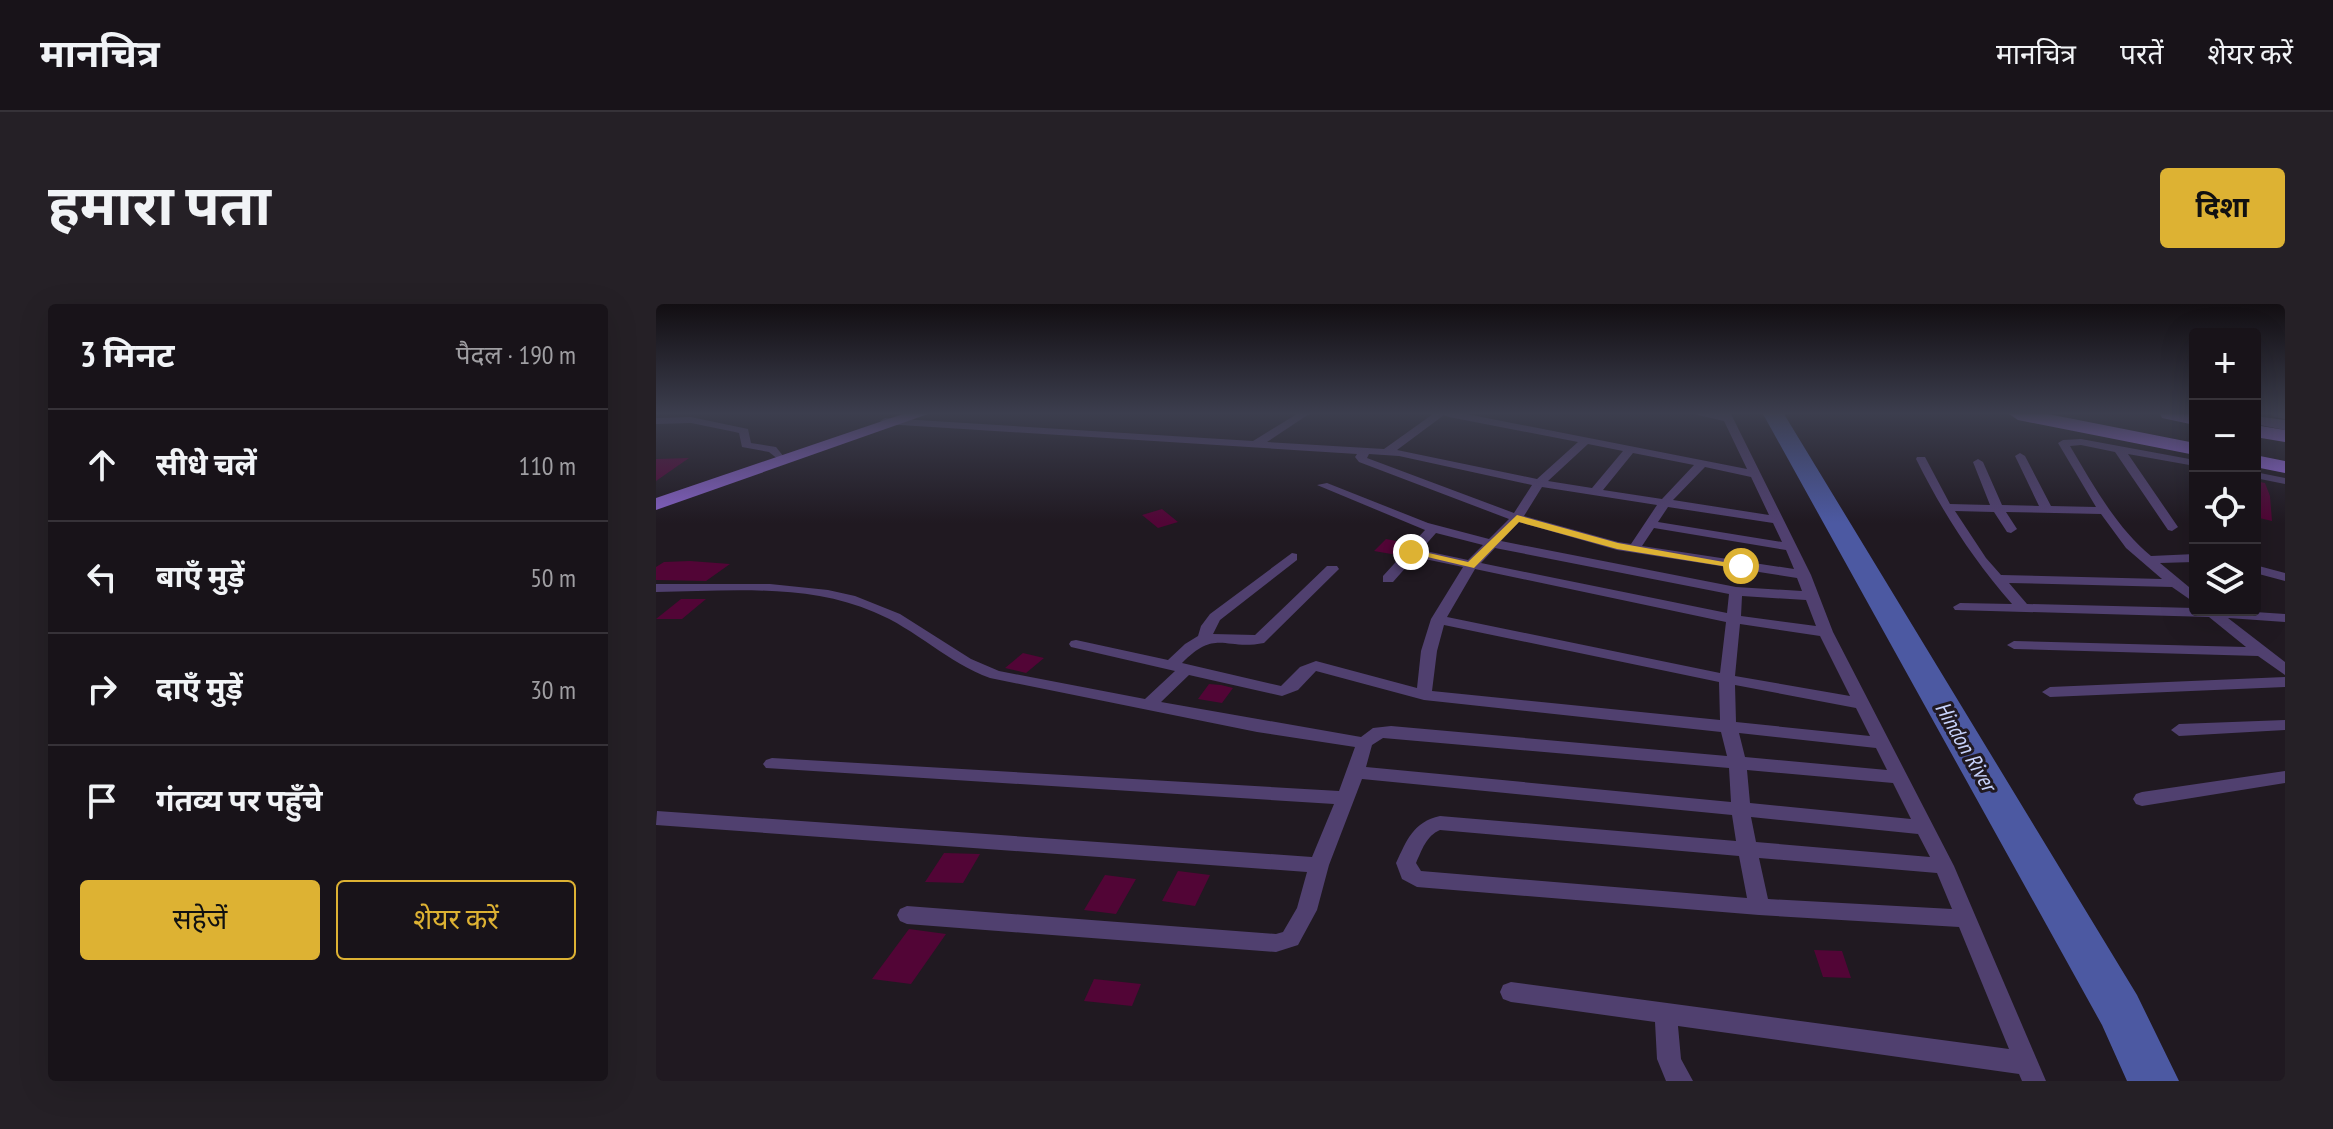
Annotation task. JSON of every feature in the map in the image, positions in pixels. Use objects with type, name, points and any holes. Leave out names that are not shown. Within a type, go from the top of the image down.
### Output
[{"type":"highway","points":[[2261,452],[2285,457]]},
{"type":"highway","points":[[2261,463],[2285,468]]},
{"type":"main road","points":[[656,502],[800,450]]},
{"type":"main road","points":[[656,502],[806,450]]},
{"type":"street","points":[[773,450],[779,457]]},
{"type":"street","points":[[1368,450],[1361,459],[1517,518],[1634,549],[1804,575]]},
{"type":"street","points":[[1370,450],[1418,455],[1539,483],[1777,520]]},
{"type":"street","points":[[1424,695],[1429,651],[1438,619],[1470,566],[1517,518],[1539,483],[1575,450]]},
{"type":"street","points":[[1595,492],[1630,450]]},
{"type":"street","points":[[1631,450],[1755,474]]},
{"type":"street","points":[[1743,450],[1804,575],[1826,632],[1944,866],[2030,1072]]},
{"type":"street","points":[[2067,450],[2130,545],[2189,594]]},
{"type":"street","points":[[2120,450],[2172,527]]},
{"type":"street","points":[[2126,450],[2189,462]]},
{"type":"street","points":[[2020,456],[2047,510]]},
{"type":"street","points":[[1921,459],[1981,560],[2023,608]]},
{"type":"street","points":[[1978,462],[1998,509],[2011,529]]},
{"type":"street","points":[[1634,549],[1664,503],[1702,464]]},
{"type":"street","points":[[2261,476],[2285,481]]},
{"type":"street","points":[[1323,485],[1434,528],[1490,543],[1736,591],[1810,596]]},
{"type":"street","points":[[1947,507],[2105,511]]},
{"type":"street","points":[[1650,524],[1791,547]]},
{"type":"street","points":[[1388,579],[1434,528]]},
{"type":"street","points":[[1411,552],[1733,619],[1826,632]]},
{"type":"street","points":[[1205,638],[1208,626],[1215,617],[1292,557]]},
{"type":"street","points":[[2147,560],[2189,558]]},
{"type":"street","points":[[1148,705],[1179,668],[1190,647],[1205,638],[1259,640],[1332,569]]},
{"type":"street","points":[[2261,571],[2285,577]]},
{"type":"street","points":[[1999,579],[2174,583]]},
{"type":"street","points":[[656,588],[772,591],[847,599],[878,608],[904,622],[978,670],[1018,681],[1364,743]]},
{"type":"street","points":[[1736,591],[1727,678],[1728,725],[1738,765],[1741,811],[1759,907]]},
{"type":"street","points":[[1960,607],[2189,612]]},
{"type":"street","points":[[2216,616],[2285,670]]},
{"type":"street","points":[[2260,616],[2285,618]]},
{"type":"street","points":[[1438,619],[1864,704]]},
{"type":"street","points":[[1076,644],[1282,691],[1293,688],[1304,670],[1316,666],[1424,695],[1883,743]]},
{"type":"street","points":[[2014,645],[2261,652]]},
{"type":"street","points":[[2050,692],[2285,682]]},
{"type":"street","points":[[2179,730],[2285,725]]},
{"type":"street","points":[[907,915],[1276,943],[1290,939],[1307,910],[1319,865],[1364,743],[1379,732],[1898,777]]},
{"type":"street","points":[[772,764],[1345,798]]},
{"type":"street","points":[[1355,772],[1924,827]]},
{"type":"street","points":[[2142,799],[2285,777]]},
{"type":"street","points":[[657,818],[1319,865]]},
{"type":"street","points":[[1944,866],[1440,823],[1429,824],[1421,832],[1406,863],[1409,873],[1417,879],[1759,907],[1966,919]]},
{"type":"street","points":[[1511,992],[1666,1013],[2030,1072]]},
{"type":"street","points":[[1666,1013],[1670,1064],[1674,1076],[1681,1081]]},
{"type":"building","points":[[689,458],[656,481],[656,459]]},
{"type":"building","points":[[2261,482],[2265,483],[2270,496],[2272,521],[2261,518]]},
{"type":"building","points":[[1162,509],[1178,522],[1158,528],[1142,515]]},
{"type":"building","points":[[1386,539],[1407,543],[1397,555],[1374,551]]},
{"type":"building","points":[[664,562],[730,564],[706,581],[656,580],[656,567]]},
{"type":"building","points":[[681,599],[706,599],[682,619],[656,619]]},
{"type":"building","points":[[1023,653],[1044,658],[1026,673],[1005,668]]},
{"type":"building","points":[[1209,684],[1233,688],[1222,703],[1198,699]]},
{"type":"building","points":[[944,853],[980,854],[963,883],[925,882]]},
{"type":"building","points":[[1178,871],[1210,875],[1195,906],[1162,901]]},
{"type":"building","points":[[1105,875],[1136,879],[1116,914],[1084,910]]},
{"type":"building","points":[[909,929],[946,934],[911,984],[872,979]]},
{"type":"building","points":[[1814,950],[1842,951],[1851,978],[1823,977]]},
{"type":"building","points":[[1094,979],[1141,984],[1132,1006],[1084,1001]]},
{"type":"waterway","name":"Hindon River","points":[[1794,450],[2120,1011],[2153,1081]]},
{"type":"route","points":[[1411,552],[1470,566],[1517,518],[1617,546],[1741,566]]}]
